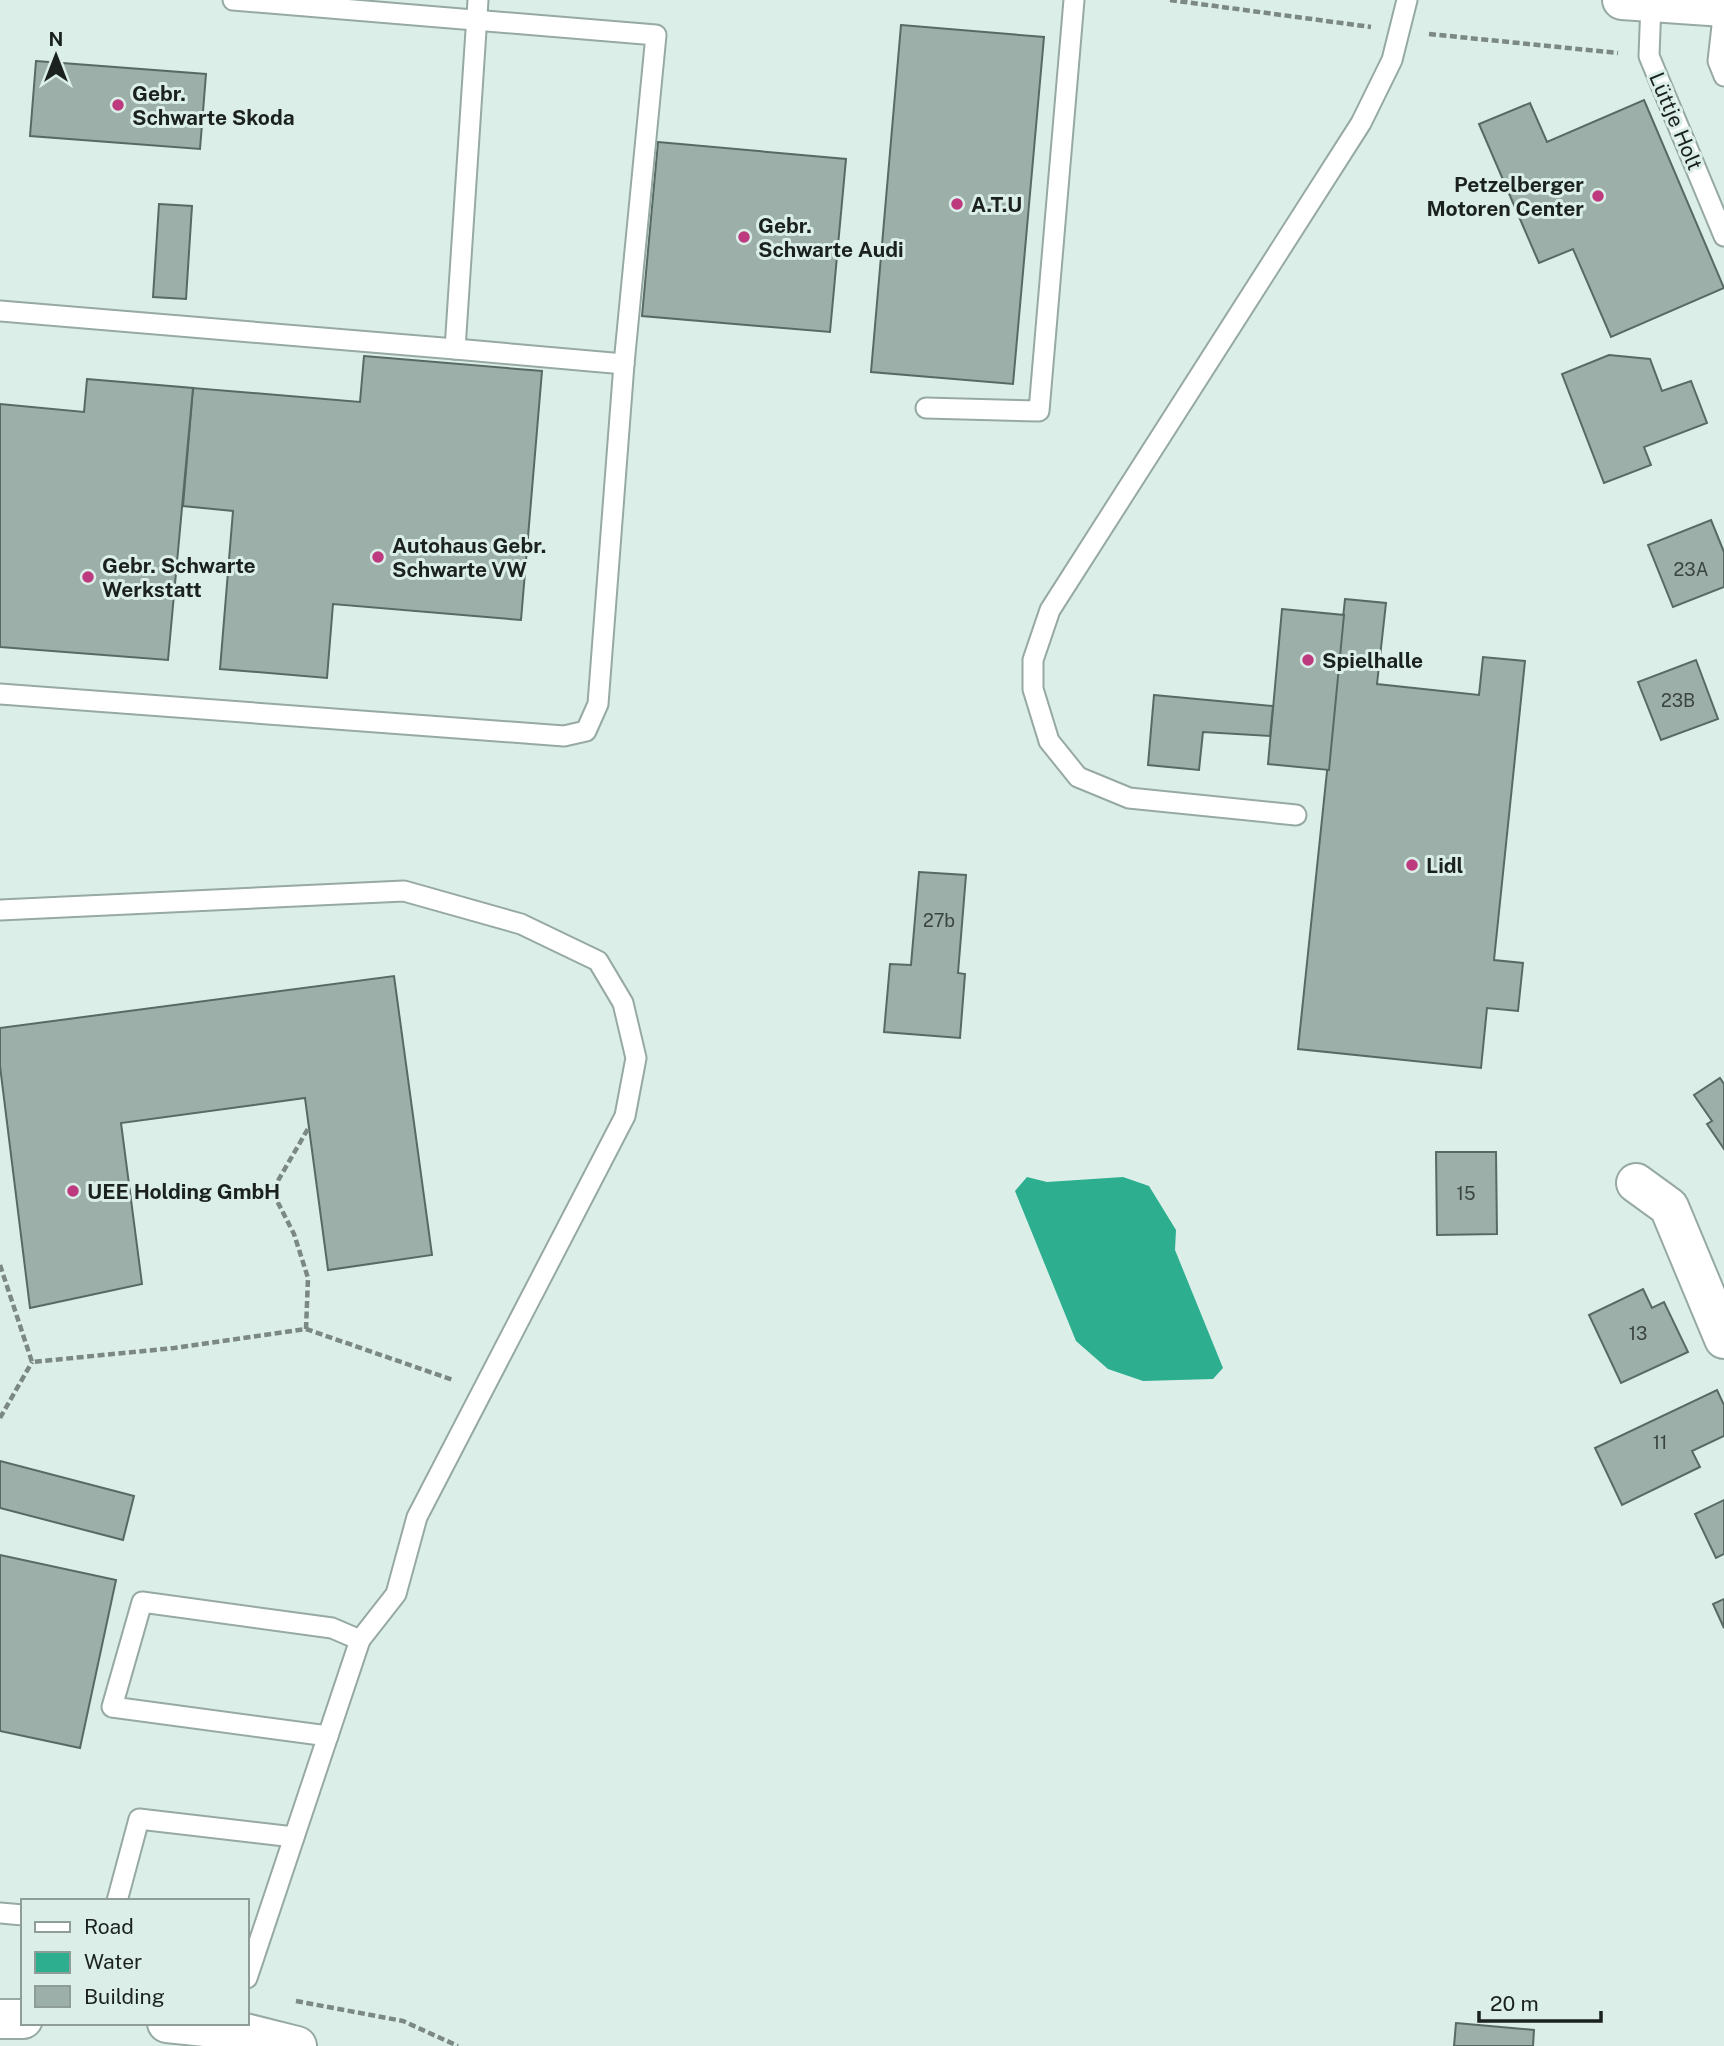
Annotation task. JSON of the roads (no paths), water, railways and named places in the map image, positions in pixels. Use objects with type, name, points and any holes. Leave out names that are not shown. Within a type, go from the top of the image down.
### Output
[{"type":"street","points":[[1636,1],[1724,7]]},
{"type":"street","points":[[1636,1183],[1669,1207],[1724,1339]]},
{"type":"street","points":[[0,2019],[21,2019]]},
{"type":"street","points":[[211,2025],[233,2026],[297,2046]]},
{"type":"lane","points":[[0,694],[564,736],[586,731],[598,704],[624,364],[656,35],[233,0]]},
{"type":"lane","points":[[455,349],[478,0]]},
{"type":"lane","points":[[926,408],[1039,411],[1074,0]]},
{"type":"lane","points":[[1296,815],[1129,798],[1078,777],[1049,741],[1033,689],[1033,660],[1050,610],[1361,123],[1392,60],[1407,0]]},
{"type":"lane","name":"Lüttje Holt","points":[[1636,1],[1649,56],[1724,236]]},
{"type":"lane","points":[[1724,7],[1718,61],[1724,76]]},
{"type":"lane","points":[[0,311],[624,364]]},
{"type":"lane","points":[[0,911],[404,891],[521,924],[598,961],[623,1003],[636,1058],[625,1116],[417,1517],[396,1594],[360,1640],[294,1837],[253,1941],[248,1972]]},
{"type":"lane","points":[[328,1736],[112,1707],[142,1602],[332,1628],[360,1640]]},
{"type":"lane","points":[[118,1899],[139,1819],[294,1837]]},
{"type":"lane","points":[[0,1913],[21,1915]]},
{"type":"water","points":[[1027,1177],[1047,1182],[1123,1177],[1149,1186],[1176,1230],[1175,1250],[1223,1368],[1213,1379],[1143,1381],[1108,1369],[1076,1341],[1015,1191]]},
{"type":"place","name":"Gebr. Schwarte Skoda","points":[[118,105]]},
{"type":"place","name":"Petzelberger Motoren Center","points":[[1598,196]]},
{"type":"place","name":"A.T.U","points":[[957,204]]},
{"type":"place","name":"Gebr. Schwarte Audi","points":[[744,237]]},
{"type":"place","name":"Autohaus Gebr. Schwarte VW","points":[[378,557]]},
{"type":"place","name":"Gebr. Schwarte Werkstatt","points":[[88,577]]},
{"type":"place","name":"Spielhalle","points":[[1308,660]]},
{"type":"place","name":"Lidl","points":[[1412,865]]},
{"type":"place","name":"UEE Holding GmbH","points":[[73,1191]]}]
